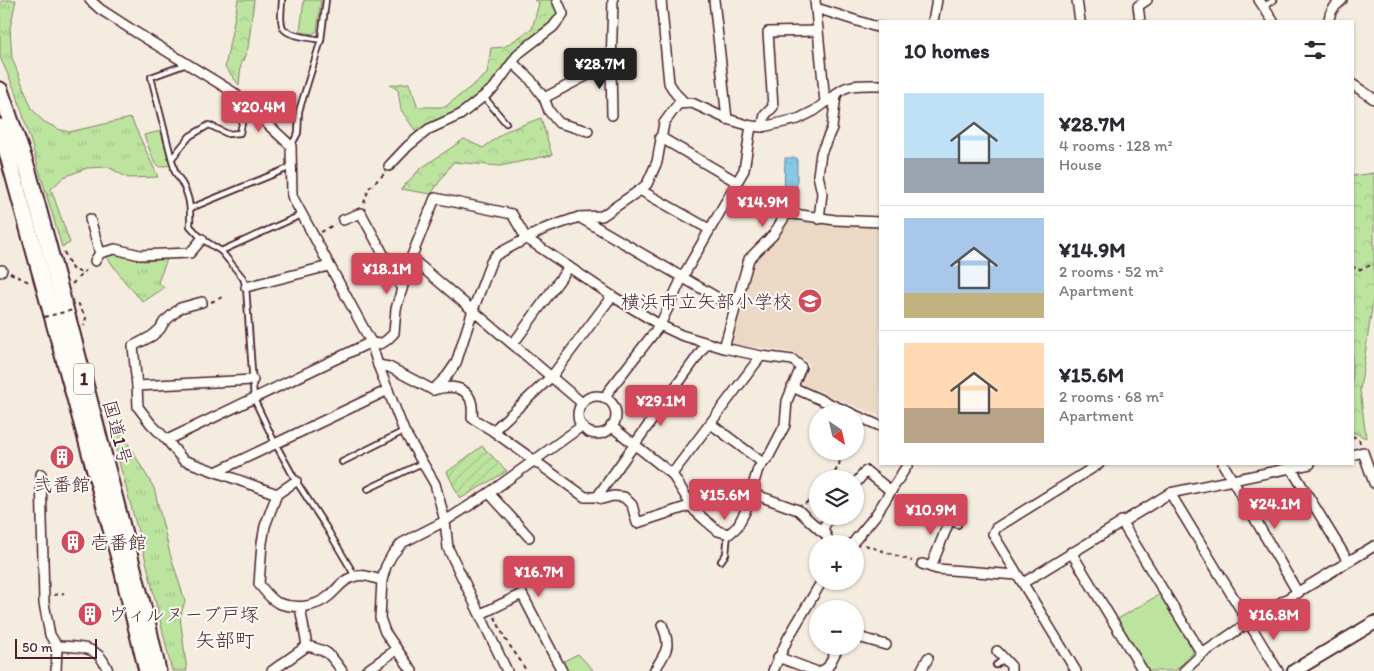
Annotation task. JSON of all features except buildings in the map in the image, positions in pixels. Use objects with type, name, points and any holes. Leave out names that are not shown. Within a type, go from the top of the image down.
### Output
[{"type":"highway","name":"国道1号","points":[[0,90],[28,171],[146,616],[158,671]]},
{"type":"highway","name":"国道1号","points":[[1,131],[113,537],[147,671]]},
{"type":"street","points":[[90,0],[100,9],[234,92],[291,146],[292,196],[371,342],[404,431],[435,484],[445,521],[448,548],[508,671]]},
{"type":"street","points":[[389,166],[408,146],[429,129],[460,115],[494,88],[519,53],[554,27],[563,14],[556,0]]},
{"type":"street","points":[[612,115],[613,0]]},
{"type":"street","points":[[661,0],[670,83],[676,94],[685,103]]},
{"type":"street","points":[[714,0],[727,119]]},
{"type":"street","points":[[933,20],[938,0]]},
{"type":"street","points":[[1077,0],[1080,20]]},
{"type":"street","points":[[1140,20],[1138,6],[1147,0]]},
{"type":"street","points":[[1329,20],[1333,8],[1342,0]]},
{"type":"street","points":[[1261,3],[1272,20]]},
{"type":"street","points":[[825,102],[815,4],[879,28]]},
{"type":"street","points":[[762,127],[765,115],[773,107],[768,32],[818,31]]},
{"type":"street","points":[[513,63],[530,78],[544,98],[549,111],[559,123],[588,131]]},
{"type":"street","points":[[544,98],[601,68],[611,66]]},
{"type":"street","points":[[432,390],[447,376],[456,363],[473,310],[491,262],[496,254],[544,229],[579,217],[602,216],[640,190],[647,184],[657,162],[664,123],[678,104],[692,103],[727,119],[762,127],[798,119],[814,111],[836,95],[837,92],[845,88],[879,85]]},
{"type":"street","points":[[1354,85],[1374,99]]},
{"type":"street","points":[[820,219],[822,193],[818,176],[821,153],[832,128],[836,95]]},
{"type":"street","points":[[606,399],[608,392],[660,325],[682,278],[744,170],[751,126]]},
{"type":"street","points":[[660,137],[737,182]]},
{"type":"street","points":[[640,190],[710,229]]},
{"type":"street","points":[[167,440],[371,342],[382,344],[394,333],[396,309],[402,289],[435,198],[512,214],[526,238],[612,296],[660,325],[681,335],[724,348],[792,360],[801,367],[788,401],[785,425],[769,456],[758,469],[745,512],[737,528],[728,533],[718,531],[695,511],[672,474],[611,426]]},
{"type":"street","points":[[343,220],[361,213],[402,289]]},
{"type":"street","points":[[724,348],[749,260],[773,234],[787,214],[820,219],[879,222]]},
{"type":"street","points":[[579,217],[736,308]]},
{"type":"street","points":[[90,219],[98,257],[115,249],[140,254],[190,253],[202,239]]},
{"type":"street","points":[[412,258],[582,403]]},
{"type":"street","points":[[246,287],[329,266]]},
{"type":"street","points":[[513,344],[568,266]]},
{"type":"street","points":[[493,431],[552,376],[612,296]]},
{"type":"street","points":[[202,302],[180,308],[164,322],[160,330],[133,346],[138,407],[183,460],[277,494]]},
{"type":"street","points":[[597,497],[707,343]]},
{"type":"street","points":[[672,474],[761,356]]},
{"type":"street","points":[[378,365],[390,367],[432,390],[446,386],[465,392],[471,399],[473,407],[472,418],[586,497],[602,499],[613,496],[624,497],[632,505],[637,524],[692,505]]},
{"type":"street","points":[[137,386],[252,380]]},
{"type":"street","points":[[792,387],[833,405]]},
{"type":"street","points":[[216,472],[388,390]]},
{"type":"street","points":[[594,396],[606,399],[611,403],[615,414],[611,426],[602,433],[596,434],[586,430],[582,426],[578,414],[582,403],[594,396]]},
{"type":"street","points":[[864,419],[879,426]]},
{"type":"street","points":[[711,424],[763,463]]},
{"type":"street","points":[[412,671],[385,632],[380,618],[382,580],[392,555],[402,544],[445,521],[489,493],[582,426]]},
{"type":"street","points":[[1354,454],[1362,452],[1374,483]]},
{"type":"street","points":[[859,535],[875,516],[907,465]]},
{"type":"street","points":[[1076,671],[993,534],[996,528],[1097,465]]},
{"type":"street","points":[[1224,465],[1298,593]]},
{"type":"street","points":[[922,564],[931,567],[1020,579],[1071,552],[1170,492],[1305,465]]},
{"type":"street","points":[[1291,468],[1348,562]]},
{"type":"street","points":[[864,473],[866,471],[891,491]]},
{"type":"street","points":[[41,474],[44,603],[50,635],[57,646],[56,671]]},
{"type":"street","points":[[296,480],[277,494],[265,526],[259,584],[277,602],[300,607],[323,601],[346,579],[354,576],[368,575],[382,580]]},
{"type":"street","points":[[1170,492],[1278,671]]},
{"type":"street","points":[[489,493],[530,537]]},
{"type":"street","points":[[751,494],[798,510],[826,535]]},
{"type":"street","points":[[931,567],[953,520]]},
{"type":"street","points":[[1121,521],[1202,654]]},
{"type":"street","points":[[821,531],[825,525]]},
{"type":"street","points":[[1184,671],[1202,654],[1249,622],[1374,546]]},
{"type":"street","points":[[1071,552],[1143,671]]},
{"type":"street","points":[[773,671],[778,658],[817,590]]},
{"type":"street","points":[[481,614],[522,594],[562,671]]},
{"type":"street","points":[[300,607],[307,646]]},
{"type":"street","points":[[1294,671],[1374,623]]},
{"type":"street","points":[[654,671],[667,650],[668,638],[662,625]]},
{"type":"street","points":[[864,639],[886,645]]},
{"type":"street","points":[[57,646],[82,647],[95,652],[104,661],[108,671]]},
{"type":"street","points":[[272,671],[307,646],[325,650],[331,655],[342,671]]},
{"type":"street","points":[[366,671],[396,650]]},
{"type":"street","points":[[997,651],[1010,666],[1011,671]]},
{"type":"street","points":[[822,671],[828,667],[834,655]]},
{"type":"street","points":[[778,658],[815,671]]},
{"type":"street","points":[[921,671],[928,658]]},
{"type":"lane","points":[[282,0],[283,30],[288,34],[321,40]]},
{"type":"lane","points":[[291,146],[298,133],[299,111],[321,40],[326,0]]},
{"type":"lane","points":[[1261,3],[1274,0]]},
{"type":"lane","points":[[187,64],[151,77],[176,172],[186,191],[191,208],[190,226],[202,239],[221,250],[243,278],[246,287],[254,399],[275,443],[354,576]]},
{"type":"lane","points":[[484,97],[506,124]]},
{"type":"lane","points":[[173,157],[190,136],[209,124],[228,134],[240,133],[246,104]]},
{"type":"lane","points":[[191,208],[292,167]]},
{"type":"lane","points":[[221,250],[301,215]]},
{"type":"lane","points":[[342,462],[404,431]]},
{"type":"lane","points":[[368,489],[422,462]]},
{"type":"lane","points":[[722,562],[726,554],[728,533]]},
{"type":"lane","points":[[996,665],[1004,659]]},
{"type":"path","points":[[361,213],[370,188],[389,170],[389,166]]},
{"type":"path","points":[[314,237],[343,220]]},
{"type":"path","points":[[60,252],[64,252],[72,268],[82,273]]},
{"type":"path","points":[[69,287],[98,257]]},
{"type":"path","points":[[1354,267],[1358,270],[1374,264]]},
{"type":"path","points":[[4,272],[36,285]]},
{"type":"path","points":[[202,302],[212,302],[222,297]]},
{"type":"path","points":[[44,317],[73,310]]},
{"type":"path","points":[[798,510],[809,500]]},
{"type":"path","points":[[864,545],[907,559]]},
{"type":"path","points":[[492,608],[505,639],[522,662],[526,671]]},
{"type":"shaded area","name":"横浜市立矢部小学校","points":[[787,218],[824,223],[879,226],[879,416],[864,410],[864,405],[853,405],[803,385],[802,381],[810,364],[793,352],[732,344],[730,340],[751,261]]},
{"type":"green space","points":[[16,0],[10,28],[12,58],[32,109],[43,121],[58,129],[69,132],[131,118],[158,177],[128,178],[108,167],[87,168],[64,177],[51,189],[70,243],[62,247],[17,95],[0,57],[0,2]]},
{"type":"green space","points":[[238,0],[254,0],[248,48],[241,65],[239,85],[225,67]]},
{"type":"green space","points":[[304,0],[321,0],[317,31],[313,34],[300,32]]},
{"type":"green space","points":[[534,0],[551,0],[556,5],[560,14],[492,86],[458,114],[419,136],[401,110],[398,90],[390,85],[409,83],[418,107],[445,107],[487,74],[491,48],[504,47],[532,29],[539,3]]},
{"type":"green space","points":[[541,118],[552,155],[500,166],[453,162],[431,194],[401,189],[420,169],[464,139],[483,148],[506,131]]},
{"type":"green space","points":[[161,131],[170,165],[160,167],[155,164],[144,135]]},
{"type":"green space","points":[[1374,173],[1374,293],[1360,390],[1366,438],[1354,433],[1354,176]]},
{"type":"green space","points":[[117,253],[143,261],[167,259],[158,282],[164,288],[143,302],[106,256]]},
{"type":"green space","points":[[113,433],[123,435],[154,488],[170,554],[185,601],[180,617],[187,671],[172,671]]},
{"type":"green space","points":[[482,446],[507,471],[460,499],[447,472]]},
{"type":"green space","points":[[1160,594],[1193,650],[1193,653],[1175,671],[1149,671],[1118,619]]},
{"type":"green space","points":[[578,654],[594,671],[566,671],[562,662]]},
{"type":"water","points":[[785,158],[797,158],[797,199],[784,199]]},
{"type":"place","name":"横浜市立矢部小学校","points":[[810,301]]},
{"type":"place","name":"弐番館","points":[[62,457]]},
{"type":"place","name":"壱番館","points":[[73,542]]},
{"type":"place","name":"ヴィルヌーブ戸塚","points":[[90,614]]},
{"type":"district","name":"矢部町","points":[[225,640]]}]
